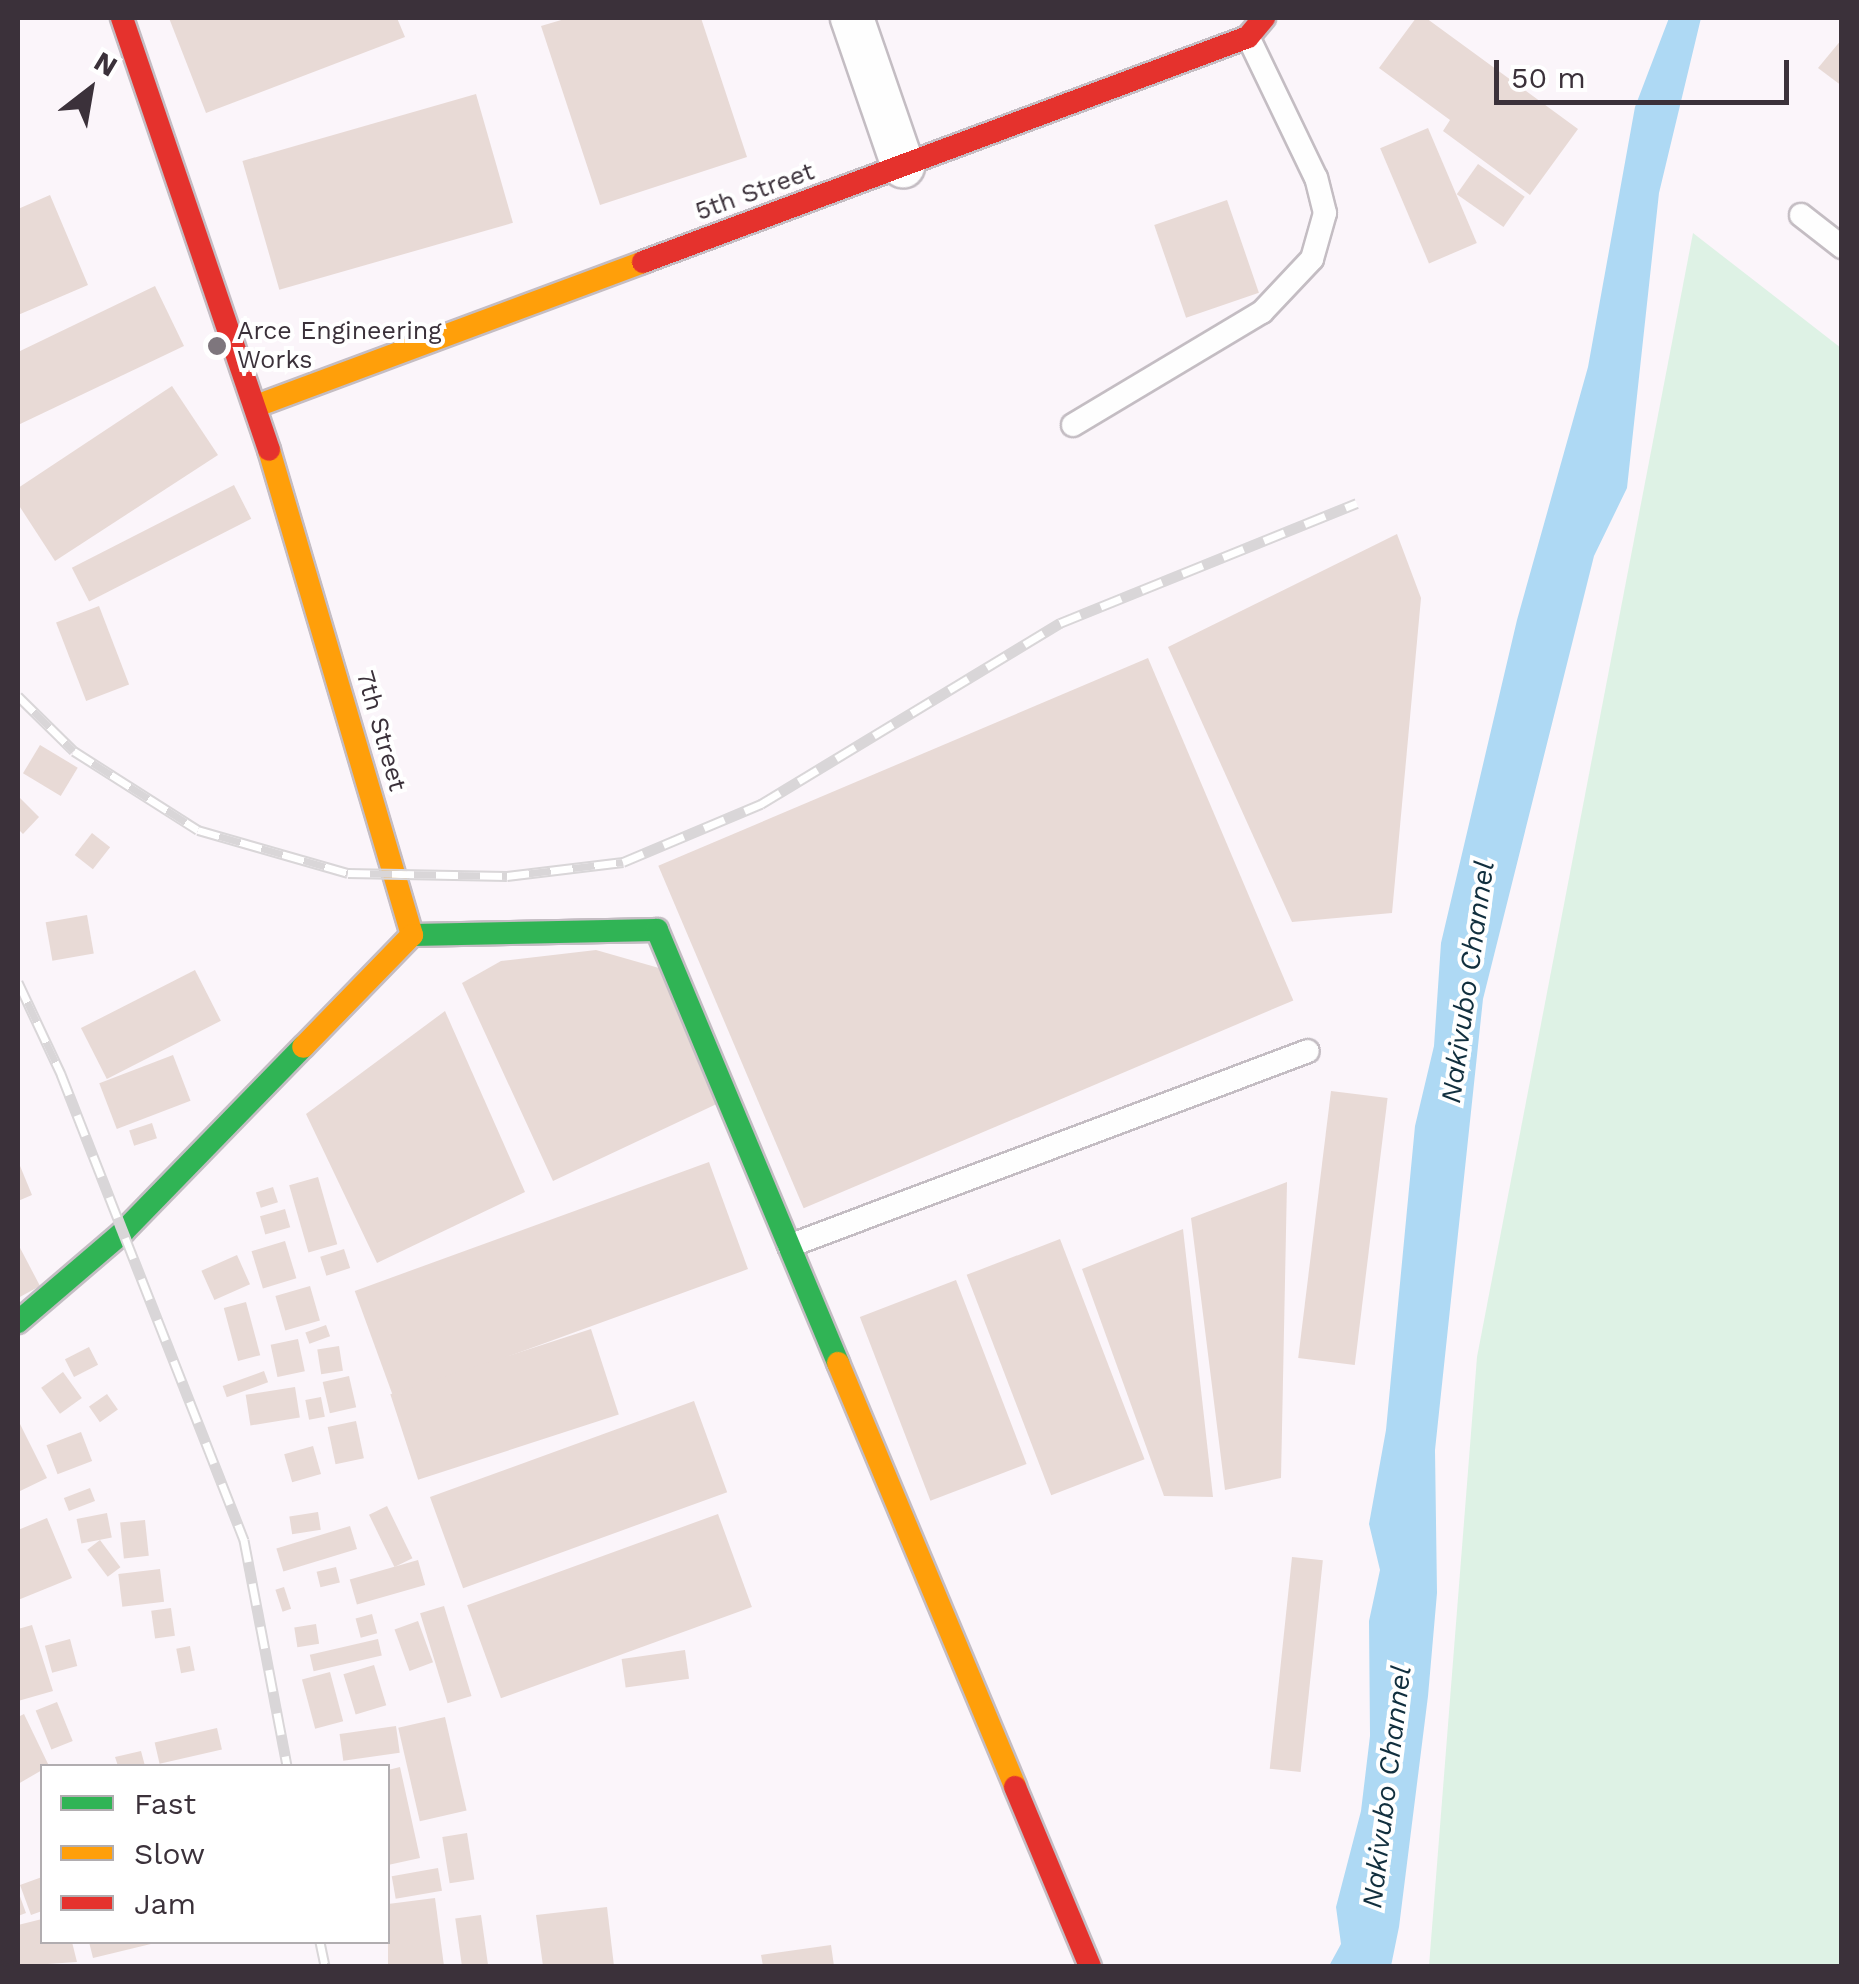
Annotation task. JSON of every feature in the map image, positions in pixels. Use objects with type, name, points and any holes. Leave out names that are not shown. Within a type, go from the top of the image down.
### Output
[{"type":"street","name":"7th Street","points":[[122,18],[256,406],[412,935]]},
{"type":"street","points":[[852,18],[904,166]]},
{"type":"street","name":"5th Street","points":[[256,406],[1248,37],[1264,18]]},
{"type":"street","points":[[18,1322],[122,1232],[412,935],[657,930],[1090,1966]]},
{"type":"lane","points":[[1073,426],[1262,312],[1312,259],[1325,213],[1316,178],[1248,37]]},
{"type":"lane","points":[[1801,215],[1842,248]]},
{"type":"lane","points":[[789,1246],[1308,1051]]},
{"type":"green space","points":[[1693,233],[1841,348],[1841,1966],[1429,1966],[1477,1357]]},
{"type":"water","name":"Nakivubo Channel","points":[[1669,18],[1701,18],[1659,193],[1627,488],[1594,556],[1483,999],[1435,1450],[1437,1593],[1428,1696],[1399,1927],[1391,1966],[1329,1966],[1341,1944],[1336,1907],[1361,1811],[1370,1736],[1369,1621],[1380,1570],[1369,1524],[1386,1430],[1415,1126],[1434,1046],[1441,943],[1517,620],[1588,367],[1635,107]]},
{"type":"building","points":[[169,18],[397,18],[405,37],[206,113]]},
{"type":"building","points":[[568,18],[701,18],[747,157],[600,205],[541,26]]},
{"type":"building","points":[[1416,18],[1426,18],[1578,129],[1530,195],[1443,131],[1450,120],[1379,68]]},
{"type":"building","points":[[1842,39],[1842,86],[1818,68]]},
{"type":"building","points":[[476,94],[513,223],[279,290],[242,161]]},
{"type":"building","points":[[1428,128],[1477,243],[1429,263],[1380,148]]},
{"type":"building","points":[[1478,164],[1525,197],[1503,227],[1457,194]]},
{"type":"building","points":[[50,195],[88,285],[18,315],[18,209]]},
{"type":"building","points":[[1227,200],[1259,293],[1186,318],[1154,225]]},
{"type":"building","points":[[155,286],[184,346],[18,425],[18,352]]},
{"type":"building","points":[[172,386],[218,455],[55,561],[18,504],[18,488]]},
{"type":"building","points":[[234,485],[251,519],[89,601],[72,568]]},
{"type":"building","points":[[1397,534],[1421,598],[1392,913],[1292,922],[1168,647]]},
{"type":"building","points":[[99,606],[129,684],[86,701],[56,622]]},
{"type":"building","points":[[1148,658],[1293,1000],[804,1208],[658,866]]},
{"type":"building","points":[[40,745],[78,768],[61,796],[23,773]]},
{"type":"building","points":[[18,796],[39,817],[23,834],[18,829]]},
{"type":"building","points":[[92,833],[110,847],[93,869],[75,855]]},
{"type":"building","points":[[87,915],[94,953],[52,961],[46,922]]},
{"type":"building","points":[[596,950],[673,972],[723,1101],[553,1181],[462,983],[501,961]]},
{"type":"building","points":[[195,970],[221,1021],[107,1079],[81,1028]]},
{"type":"building","points":[[445,1011],[525,1192],[377,1263],[306,1114]]},
{"type":"building","points":[[173,1055],[191,1101],[117,1129],[99,1083]]},
{"type":"building","points":[[1331,1091],[1388,1098],[1355,1365],[1298,1358]]},
{"type":"building","points":[[152,1123],[157,1138],[134,1146],[129,1130]]},
{"type":"building","points":[[18,1161],[32,1195],[18,1201]]},
{"type":"building","points":[[709,1162],[748,1269],[394,1398],[355,1291]]},
{"type":"building","points":[[318,1177],[337,1244],[308,1253],[289,1185]]},
{"type":"building","points":[[1287,1182],[1281,1478],[1225,1490],[1191,1218]]},
{"type":"building","points":[[273,1187],[278,1202],[261,1208],[256,1193]]},
{"type":"building","points":[[285,1209],[290,1227],[265,1234],[260,1216]]},
{"type":"building","points":[[1183,1229],[1213,1497],[1164,1496],[1082,1269]]},
{"type":"building","points":[[1060,1239],[1145,1459],[1051,1495],[967,1275]]},
{"type":"building","points":[[285,1241],[296,1278],[263,1289],[252,1251]]},
{"type":"building","points":[[18,1244],[40,1286],[18,1298]]},
{"type":"building","points":[[344,1249],[350,1268],[326,1276],[320,1257]]},
{"type":"building","points":[[237,1255],[250,1284],[214,1300],[201,1271]]},
{"type":"building","points":[[956,1280],[1027,1464],[930,1501],[860,1317]]},
{"type":"building","points":[[310,1286],[320,1321],[285,1331],[275,1296]]},
{"type":"building","points":[[246,1302],[260,1355],[238,1361],[224,1308]]},
{"type":"building","points":[[326,1325],[330,1336],[309,1344],[305,1333]]},
{"type":"building","points":[[591,1329],[619,1415],[418,1480],[390,1394]]},
{"type":"building","points":[[298,1339],[305,1371],[277,1377],[271,1345]]},
{"type":"building","points":[[339,1346],[343,1371],[321,1374],[317,1349]]},
{"type":"building","points":[[89,1347],[98,1365],[74,1377],[65,1359]]},
{"type":"building","points":[[264,1371],[268,1382],[227,1397],[223,1386]]},
{"type":"building","points":[[63,1372],[82,1398],[60,1414],[41,1388]]},
{"type":"building","points":[[349,1376],[356,1407],[330,1413],[323,1382]]},
{"type":"building","points":[[295,1387],[300,1418],[250,1425],[246,1395]]},
{"type":"building","points":[[107,1394],[118,1410],[100,1422],[89,1407]]},
{"type":"building","points":[[321,1397],[325,1417],[309,1420],[305,1400]]},
{"type":"building","points":[[694,1401],[727,1492],[463,1588],[430,1497]]},
{"type":"building","points":[[356,1421],[364,1458],[336,1464],[328,1427]]},
{"type":"building","points":[[18,1426],[47,1478],[18,1492]]},
{"type":"building","points":[[81,1432],[92,1461],[58,1474],[46,1445]]},
{"type":"building","points":[[313,1446],[321,1474],[292,1482],[284,1454]]},
{"type":"building","points":[[90,1488],[95,1501],[69,1511],[64,1498]]},
{"type":"building","points":[[387,1506],[412,1558],[394,1567],[369,1515]]},
{"type":"building","points":[[318,1512],[321,1530],[292,1534],[289,1517]]},
{"type":"building","points":[[107,1513],[112,1538],[81,1543],[77,1519]]},
{"type":"building","points":[[718,1514],[752,1607],[501,1698],[467,1605]]},
{"type":"building","points":[[47,1518],[72,1578],[18,1600],[18,1530]]},
{"type":"building","points":[[145,1520],[149,1556],[124,1558],[120,1523]]},
{"type":"building","points":[[350,1526],[357,1549],[283,1571],[276,1549]]},
{"type":"building","points":[[100,1540],[120,1567],[108,1577],[87,1550]]},
{"type":"building","points":[[1292,1557],[1323,1560],[1301,1772],[1270,1769]]},
{"type":"building","points":[[418,1560],[425,1585],[357,1605],[350,1580]]},
{"type":"building","points":[[336,1567],[340,1583],[320,1587],[317,1572]]},
{"type":"building","points":[[160,1569],[164,1602],[122,1607],[118,1574]]},
{"type":"building","points":[[284,1587],[291,1609],[283,1612],[275,1590]]},
{"type":"building","points":[[444,1606],[471,1696],[448,1703],[420,1613]]},
{"type":"building","points":[[171,1608],[175,1636],[155,1639],[151,1611]]},
{"type":"building","points":[[372,1614],[377,1633],[361,1638],[356,1618]]},
{"type":"building","points":[[418,1621],[433,1662],[410,1671],[395,1630]]},
{"type":"building","points":[[316,1624],[319,1644],[297,1647],[294,1627]]},
{"type":"building","points":[[32,1625],[53,1691],[18,1701],[18,1629]]},
{"type":"building","points":[[70,1639],[77,1666],[52,1673],[45,1646]]},
{"type":"building","points":[[378,1639],[382,1656],[314,1671],[310,1655]]},
{"type":"building","points":[[190,1646],[195,1671],[181,1673],[176,1649]]},
{"type":"building","points":[[685,1650],[689,1679],[626,1688],[622,1659]]},
{"type":"building","points":[[374,1665],[386,1705],[356,1715],[343,1674]]},
{"type":"building","points":[[330,1672],[343,1721],[315,1729],[302,1680]]},
{"type":"building","points":[[57,1702],[73,1741],[51,1750],[36,1711]]},
{"type":"building","points":[[24,1714],[48,1764],[40,1764],[40,1771],[18,1784],[18,1717]]},
{"type":"building","points":[[445,1717],[467,1811],[420,1821],[398,1728]]},
{"type":"building","points":[[396,1726],[400,1753],[343,1761],[340,1734]]},
{"type":"building","points":[[217,1728],[222,1749],[160,1764],[155,1742]]},
{"type":"building","points":[[141,1751],[144,1764],[117,1764],[115,1757]]},
{"type":"building","points":[[400,1767],[420,1858],[390,1865],[390,1770]]},
{"type":"building","points":[[467,1833],[474,1879],[450,1883],[442,1837]]},
{"type":"building","points":[[438,1868],[442,1891],[396,1899],[392,1876]]},
{"type":"building","points":[[40,1878],[40,1912],[31,1915],[20,1885]]},
{"type":"building","points":[[18,1891],[26,1913],[18,1916]]},
{"type":"building","points":[[435,1898],[444,1966],[388,1966],[390,1904]]},
{"type":"building","points":[[607,1907],[614,1966],[543,1966],[536,1915]]},
{"type":"building","points":[[481,1915],[488,1966],[462,1966],[455,1919]]},
{"type":"building","points":[[40,1920],[40,1944],[72,1944],[77,1962],[18,1966],[18,1925]]},
{"type":"building","points":[[90,1944],[151,1944],[93,1958]]},
{"type":"building","points":[[831,1945],[834,1966],[763,1966],[761,1955]]},
{"type":"railway","points":[[18,696],[74,751],[198,830],[348,873],[507,876],[623,862],[761,804],[1060,623],[1357,503]]},
{"type":"railway","points":[[18,982],[61,1074],[244,1540],[287,1764]]},
{"type":"railway","points":[[320,1944],[325,1966]]},
{"type":"traffic: fast","points":[[412,935],[657,930],[838,1363]]},
{"type":"traffic: fast","points":[[18,1322],[123,1232],[303,1047]]},
{"type":"traffic: slow","points":[[256,406],[643,262]]},
{"type":"traffic: slow","points":[[269,450],[412,935],[303,1047]]},
{"type":"traffic: slow","points":[[838,1363],[1015,1787]]},
{"type":"traffic: jam","points":[[122,18],[269,450]]},
{"type":"traffic: jam","points":[[643,262],[1248,37],[1264,18]]},
{"type":"traffic: jam","points":[[1015,1787],[1090,1966]]},
{"type":"place","name":"Arce Engineering Works","points":[[217,346]]}]
